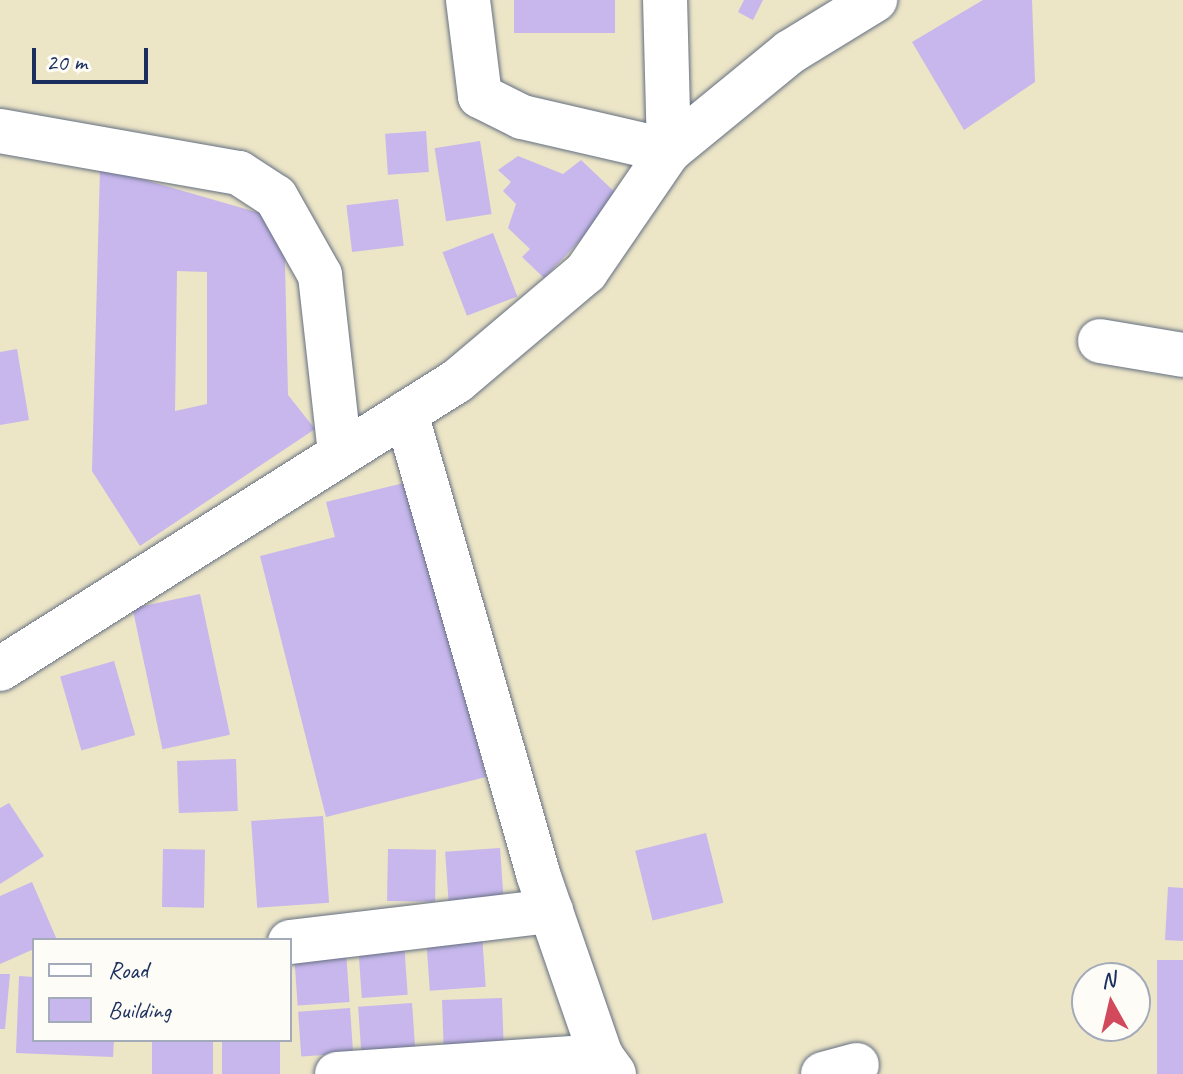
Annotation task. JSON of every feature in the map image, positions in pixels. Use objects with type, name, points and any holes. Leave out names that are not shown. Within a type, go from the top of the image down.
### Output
[{"type":"street","points":[[468,0],[480,96],[522,117],[669,151]]},
{"type":"street","points":[[665,0],[669,151]]},
{"type":"street","points":[[0,669],[457,381],[586,272],[669,151],[790,52],[862,3]]},
{"type":"street","points":[[0,131],[239,173],[276,197],[320,275],[340,454]]},
{"type":"street","points":[[1100,341],[1183,355]]},
{"type":"street","points":[[337,1074],[608,1065],[551,911],[406,413]]},
{"type":"street","points":[[292,942],[551,911]]},
{"type":"building","points":[[514,0],[615,0],[615,33],[514,33]]},
{"type":"building","points":[[744,0],[763,0],[753,20],[738,12]]},
{"type":"building","points":[[983,0],[1032,0],[1035,82],[964,130],[912,42]]},
{"type":"building","points":[[426,131],[429,172],[388,175],[385,134]]},
{"type":"building","points":[[480,141],[492,214],[446,221],[435,148]]},
{"type":"building","points":[[518,156],[563,174],[581,160],[621,198],[544,278],[522,257],[530,249],[508,228],[516,204],[503,191],[511,182],[498,170]]},
{"type":"building","points":[[100,167],[284,220],[288,395],[315,429],[140,546],[92,471]],"holes":[[[177,271],[207,272],[207,404],[175,411]]]},
{"type":"building","points":[[398,199],[404,246],[352,252],[346,205]]},
{"type":"building","points":[[493,233],[517,296],[467,316],[443,252]]},
{"type":"building","points":[[17,349],[29,420],[0,425],[0,352]]},
{"type":"building","points":[[412,481],[486,777],[326,817],[260,556],[335,537],[326,502]]},
{"type":"building","points":[[200,594],[230,735],[162,749],[133,608]]},
{"type":"building","points":[[114,661],[135,735],[81,750],[60,676]]},
{"type":"building","points":[[236,759],[238,811],[179,813],[177,761]]},
{"type":"building","points":[[9,803],[44,856],[0,884],[0,808]]},
{"type":"building","points":[[323,816],[329,903],[257,908],[251,821]]},
{"type":"building","points":[[706,833],[723,903],[653,921],[635,851]]},
{"type":"building","points":[[500,848],[504,902],[449,906],[445,852]]},
{"type":"building","points":[[163,849],[205,850],[204,908],[162,907]]},
{"type":"building","points":[[388,849],[436,850],[435,902],[387,901]]},
{"type":"building","points":[[32,882],[56,938],[32,938],[32,950],[0,964],[0,896]]},
{"type":"building","points":[[1168,887],[1183,888],[1183,941],[1165,940]]},
{"type":"building","points":[[482,934],[486,987],[430,991],[426,938]]},
{"type":"building","points":[[404,942],[408,995],[362,998],[358,945]]},
{"type":"building","points":[[346,951],[350,1002],[298,1006],[294,955]]},
{"type":"building","points":[[1157,960],[1183,960],[1183,1074],[1157,1074]]},
{"type":"building","points":[[0,974],[10,974],[5,1029],[0,1029]]},
{"type":"building","points":[[19,976],[32,977],[32,1042],[114,1042],[113,1057],[16,1053]]},
{"type":"building","points":[[502,998],[504,1045],[444,1047],[442,1000]]},
{"type":"building","points":[[412,1003],[415,1050],[361,1054],[358,1007]]},
{"type":"building","points":[[350,1008],[353,1053],[301,1057],[298,1012]]},
{"type":"building","points":[[152,1042],[213,1042],[213,1074],[152,1074]]},
{"type":"building","points":[[222,1042],[280,1042],[280,1074],[222,1074]]}]
